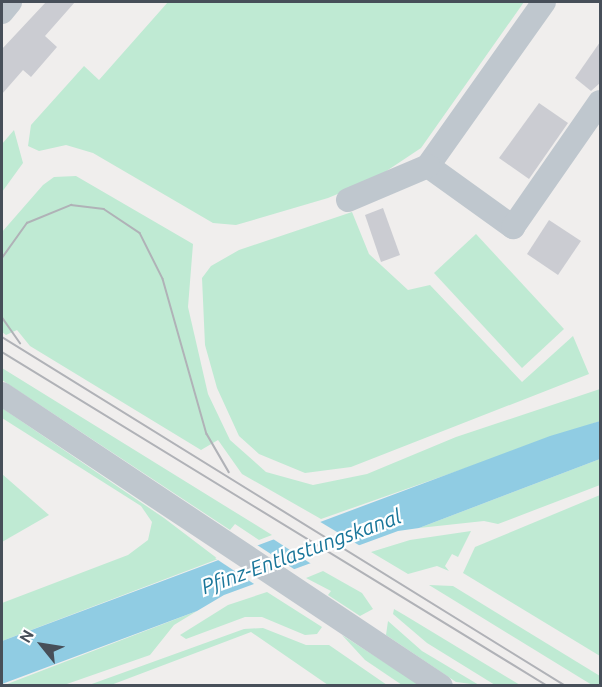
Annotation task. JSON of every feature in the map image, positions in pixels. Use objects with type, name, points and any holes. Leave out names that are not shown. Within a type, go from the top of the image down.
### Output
[{"type":"street","points":[[2,12],[10,2]]},
{"type":"street","points":[[348,200],[428,166],[544,2]]},
{"type":"street","points":[[428,166],[513,227],[600,102]]},
{"type":"street","points":[[2,394],[287,586],[441,686]]},
{"type":"green space","points":[[168,2],[524,2],[421,148],[376,178],[328,198],[236,225],[213,223],[93,153],[66,145],[39,151],[28,146],[31,125],[84,66],[99,80]]},
{"type":"green space","points":[[14,130],[23,163],[2,192],[2,144]]},
{"type":"green space","points":[[76,176],[193,244],[188,307],[208,394],[230,440],[266,472],[313,485],[367,474],[456,437],[600,389],[600,421],[321,519],[242,474],[218,440],[201,450],[30,346],[17,330],[6,335],[2,332],[2,232],[43,185],[54,177]]},
{"type":"green space","points":[[352,212],[369,254],[408,290],[430,285],[522,382],[573,336],[589,374],[351,467],[305,473],[259,454],[239,436],[217,388],[205,345],[202,278],[211,266],[239,250]]},
{"type":"green space","points":[[476,234],[564,329],[522,368],[434,273]]},
{"type":"green space","points":[[2,368],[272,535],[259,540],[235,524],[230,530],[2,380]]},
{"type":"green space","points":[[2,408],[164,518],[218,559],[2,641],[2,603],[128,555],[148,540],[152,522],[141,506],[2,418]]},
{"type":"green space","points":[[600,459],[600,485],[498,524],[484,521],[419,528]]},
{"type":"green space","points":[[2,474],[49,515],[2,542]]},
{"type":"green space","points":[[600,495],[600,656],[463,573],[475,547]]},
{"type":"green space","points":[[471,531],[458,557],[452,554],[445,566],[449,571],[437,566],[408,574],[371,552],[410,540]]},
{"type":"green space","points":[[323,571],[362,593],[373,609],[360,616],[328,595],[331,591],[306,578]]},
{"type":"green space","points":[[429,585],[453,586],[600,676],[600,685],[592,685]]},
{"type":"green space","points":[[267,592],[322,627],[317,634],[305,635],[262,617],[245,617],[186,639],[180,635],[228,605]]},
{"type":"green space","points":[[394,609],[520,685],[495,685],[427,643],[393,614]]},
{"type":"green space","points":[[197,611],[174,625],[150,655],[64,685],[2,686]]},
{"type":"green space","points":[[388,621],[422,651],[479,685],[456,682],[386,635]]},
{"type":"green space","points":[[263,628],[306,645],[329,645],[387,685],[328,685],[251,632],[111,685],[89,685],[244,629]]},
{"type":"green space","points":[[342,635],[420,685],[402,685],[365,660]]},
{"type":"water","name":"Pfinz-Entlastungskanal","points":[[600,421],[600,459],[419,528],[398,531],[224,595],[197,611],[2,684],[2,641],[550,436]]},
{"type":"pier","points":[[317,520],[362,547],[313,565],[270,537]]},
{"type":"pier","points":[[254,543],[297,571],[257,586],[215,558]]},
{"type":"building","points":[[46,2],[75,2],[45,36],[57,47],[31,77],[23,70],[2,94],[2,49]]},
{"type":"building","points":[[600,42],[600,83],[591,91],[575,78]]},
{"type":"building","points":[[539,103],[568,123],[529,179],[499,158]]},
{"type":"building","points":[[383,208],[400,255],[381,262],[365,215]]},
{"type":"building","points":[[549,220],[581,241],[558,275],[527,254]]},
{"type":"tram line","points":[[2,258],[27,223],[71,205],[104,209],[140,233],[163,279],[207,434],[229,472]]},
{"type":"tram line","points":[[2,317],[20,343]]},
{"type":"tram line","points":[[2,337],[566,686]]},
{"type":"tram line","points":[[2,352],[548,686]]}]
